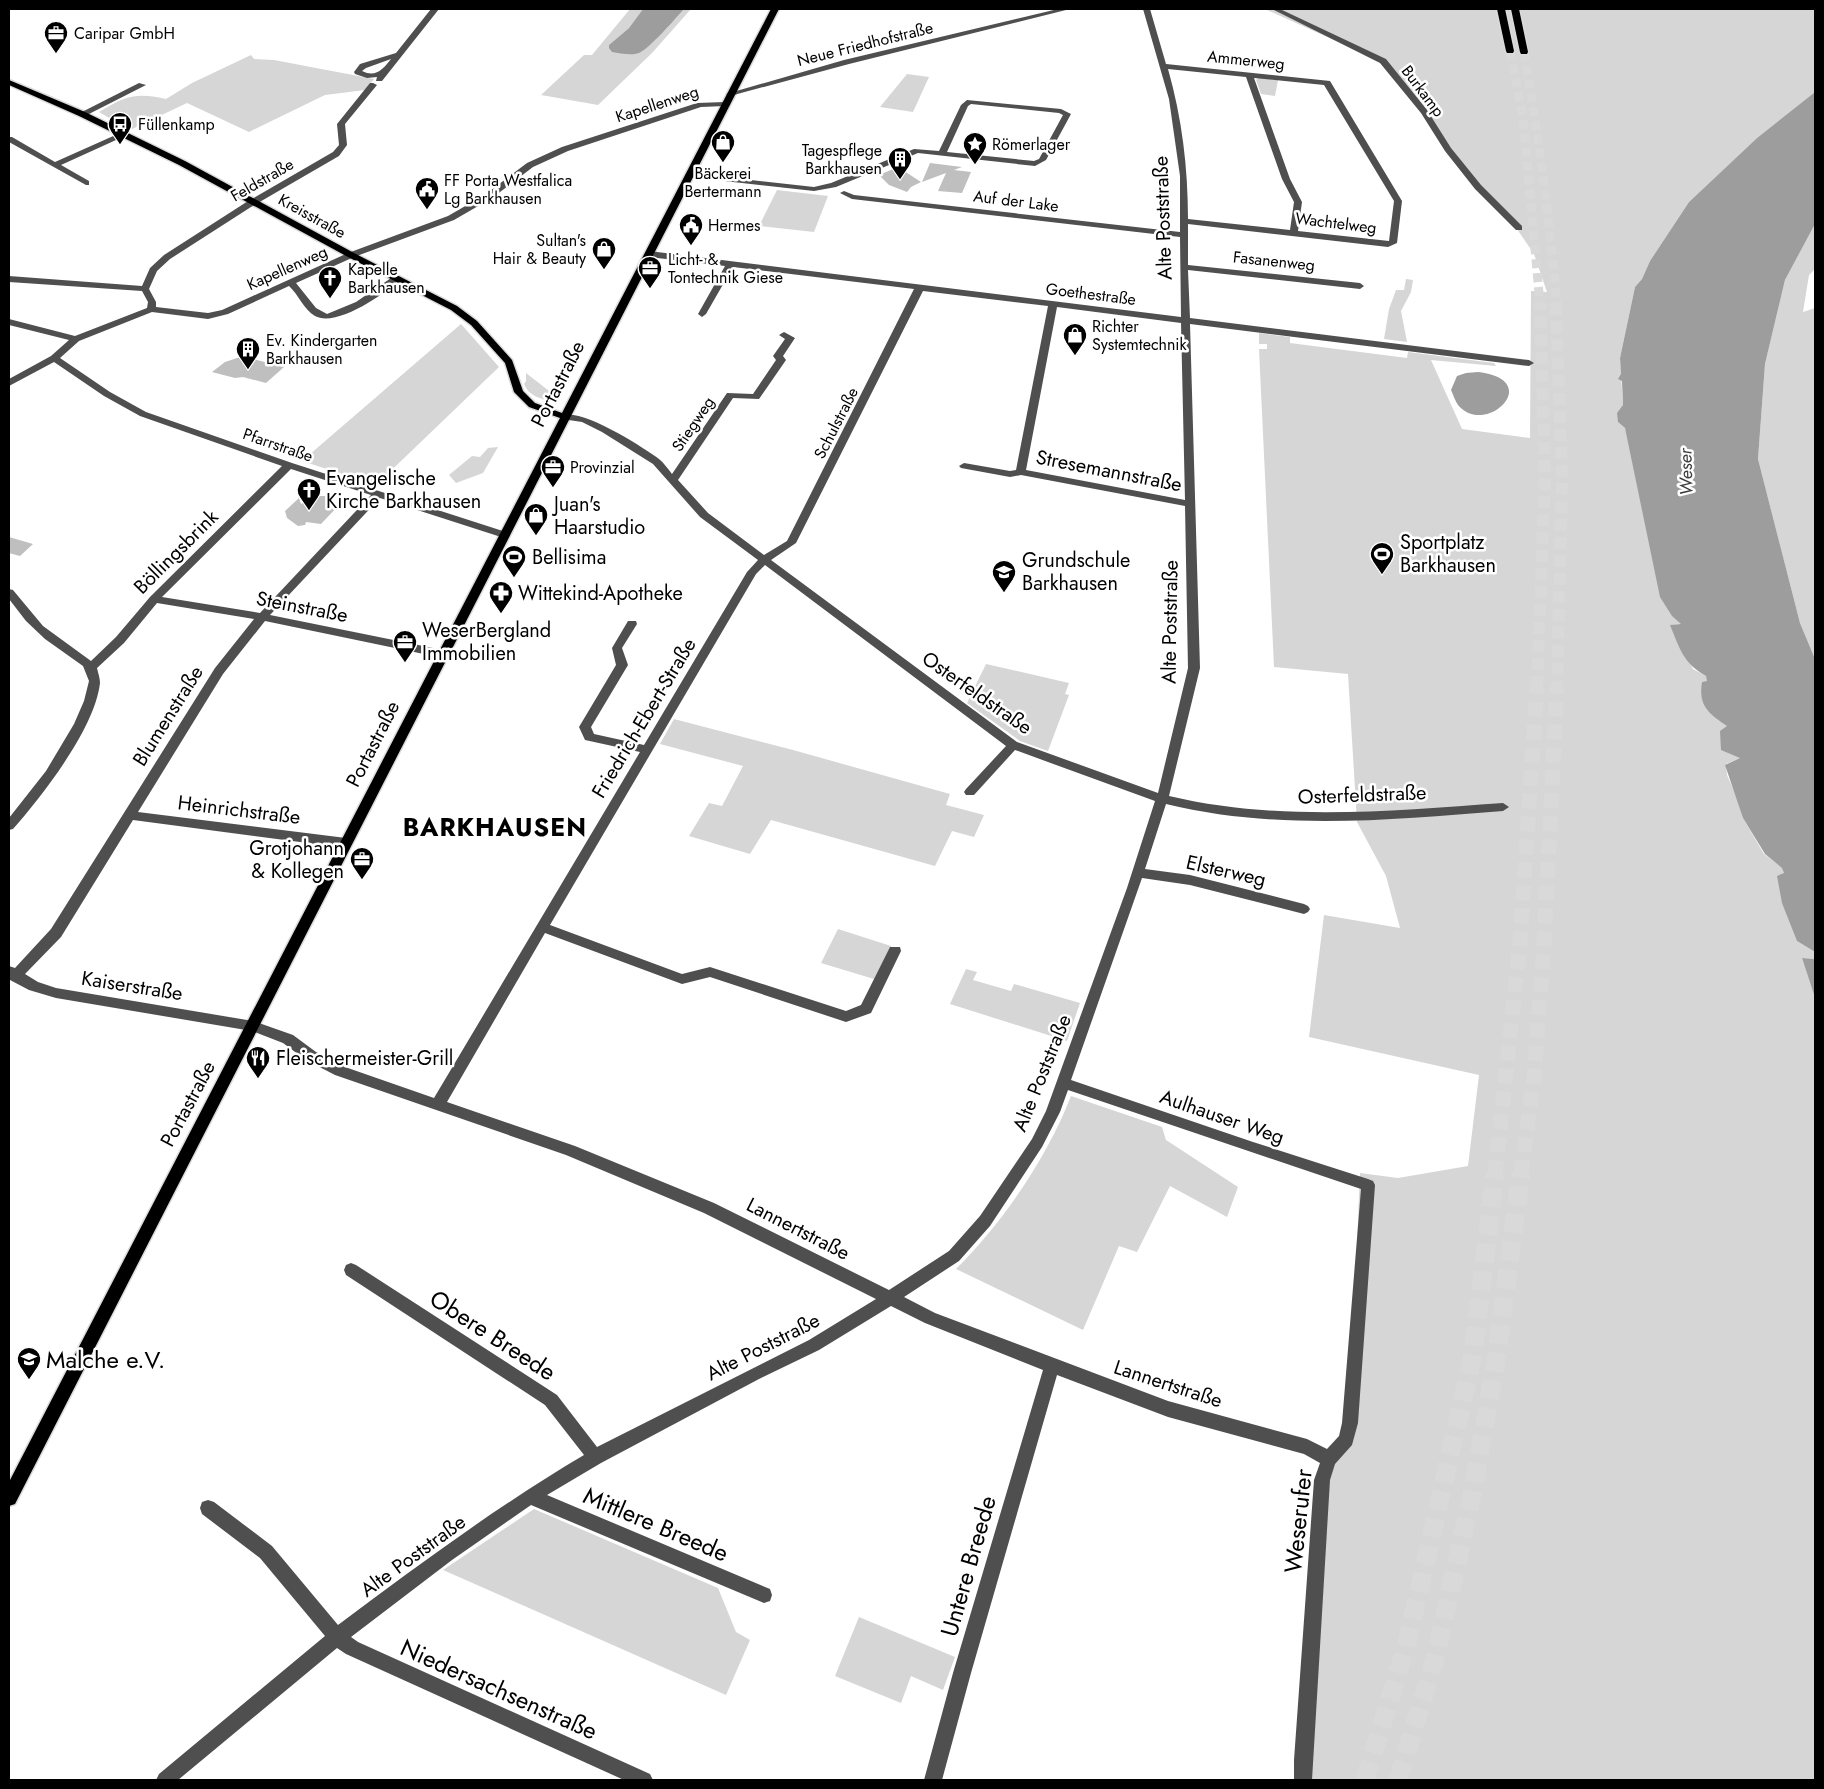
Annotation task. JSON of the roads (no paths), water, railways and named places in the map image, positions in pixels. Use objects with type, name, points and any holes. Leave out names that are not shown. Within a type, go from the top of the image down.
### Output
[{"type":"highway","points":[[1502,9],[1510,51]]},
{"type":"highway","points":[[1515,9],[1524,52]]},
{"type":"main road","name":"Portastraße","points":[[9,1498],[775,9]]},
{"type":"main road","name":"Kreisstraße","points":[[9,82],[82,114],[254,202],[454,308],[474,323],[509,362],[519,392],[532,405],[565,417]]},
{"type":"street","name":"Feldstraße","points":[[144,288],[153,270],[167,257],[254,202],[336,154],[343,145],[342,124],[435,9]]},
{"type":"street","name":"Neue Friedhofstraße","points":[[730,94],[847,62],[1066,9]]},
{"type":"street","name":"Alte Poststraße","points":[[165,1780],[201,1748],[337,1637],[446,1554],[530,1496],[595,1457],[754,1374],[814,1345],[954,1256],[985,1221],[1037,1143],[1053,1112],[1138,873],[1162,799],[1187,703],[1194,668],[1183,167],[1173,99],[1146,9]]},
{"type":"street","name":"Burkamp","points":[[1275,9],[1384,61],[1424,112],[1448,149],[1478,188],[1519,228]]},
{"type":"street","points":[[378,79],[372,76],[364,76],[358,72],[363,66],[398,54]]},
{"type":"street","name":"Ammerweg","points":[[1162,66],[1326,83]]},
{"type":"street","points":[[1249,74],[1286,180],[1298,202],[1294,232]]},
{"type":"street","name":"Wachtelweg","points":[[1185,221],[1388,244],[1393,242],[1398,201],[1326,83]]},
{"type":"street","points":[[82,114],[142,85]]},
{"type":"street","points":[[690,175],[814,189],[833,184],[917,151],[1035,164],[1040,162],[1068,114],[1061,111],[970,102],[965,105],[942,153]]},
{"type":"street","name":"Kapellenweg","points":[[9,383],[54,358],[76,339],[151,309],[208,316],[217,315],[351,255],[451,218],[489,196],[530,165],[565,149],[700,105],[725,104]]},
{"type":"street","points":[[54,165],[123,135]]},
{"type":"street","points":[[9,139],[86,183]]},
{"type":"street","name":"Auf der Lake","points":[[844,193],[852,197],[1185,235]]},
{"type":"street","name":"Goethestraße","points":[[649,254],[1529,364]]},
{"type":"street","points":[[702,314],[730,264]]},
{"type":"street","name":"Fasanenweg","points":[[1184,267],[1360,286]]},
{"type":"street","points":[[291,283],[304,296],[307,304],[319,315],[328,318],[340,314],[397,278]]},
{"type":"street","points":[[9,279],[144,288],[152,302],[151,309]]},
{"type":"street","name":"Schulstraße","points":[[765,559],[791,542],[920,288]]},
{"type":"street","name":"Stresemannstraße","points":[[1021,472],[1053,304]]},
{"type":"street","points":[[9,322],[76,339]]},
{"type":"street","name":"Stiegweg","points":[[673,480],[730,395],[756,397],[781,360],[778,356],[790,338],[784,335]]},
{"type":"street","name":"Pfarrstraße","points":[[54,358],[107,394],[143,414],[289,465],[505,535]]},
{"type":"street","name":"Osterfeldstraße","points":[[565,417],[584,420],[606,430],[656,462],[704,516],[765,559],[1013,745],[1162,799],[1220,810],[1326,818],[1503,807]]},
{"type":"street","name":"Böllingsbrink","points":[[91,667],[120,640],[154,599],[289,465]]},
{"type":"street","name":"Stresemannstraße","points":[[964,466],[1010,474],[1021,472],[1190,504]]},
{"type":"street","name":"Blumenstraße","points":[[12,974],[56,933],[219,671],[262,617],[378,494]]},
{"type":"street","name":"Friedrich-Ebert-Straße","points":[[438,1104],[752,572],[765,559]]},
{"type":"street","points":[[9,592],[43,632],[91,667],[94,678],[93,692],[85,716],[59,760],[9,826]]},
{"type":"street","name":"Steinstraße","points":[[154,599],[262,617],[443,654]]},
{"type":"street","points":[[632,624],[617,648],[622,665],[585,727],[589,737],[647,750]]},
{"type":"street","points":[[970,792],[1013,745]]},
{"type":"street","name":"Heinrichstraße","points":[[128,816],[346,843]]},
{"type":"street","name":"Elsterweg","points":[[1138,873],[1190,880],[1304,909]]},
{"type":"street","points":[[542,926],[682,979],[710,972],[846,1018],[866,1009],[895,951]]},
{"type":"street","name":"Kaiserstraße","points":[[12,974],[44,989],[73,997],[253,1026]]},
{"type":"street","name":"Lannertstraße","points":[[253,1026],[288,1038],[311,1056],[340,1071],[570,1150],[709,1208],[930,1318],[1168,1409],[1307,1447],[1328,1459]]},
{"type":"street","name":"Aulhauser Weg","points":[[1063,1083],[1273,1156],[1368,1185]]},
{"type":"street","name":"Weserufer","points":[[1303,1780],[1303,1750],[1322,1480],[1328,1459],[1346,1440],[1350,1423],[1368,1185]]},
{"type":"street","name":"Obere Breede","points":[[351,1270],[551,1400],[595,1457]]},
{"type":"street","name":"Untere Breede","points":[[933,1780],[962,1673],[1052,1366]]},
{"type":"street","name":"Mittlere Breede","points":[[530,1496],[764,1595]]},
{"type":"street","name":"Niedersachsenstraße","points":[[208,1508],[266,1552],[337,1637],[352,1648],[644,1780]]},
{"type":"water","points":[[643,9],[684,9],[643,51],[633,54],[612,52],[609,45],[629,28]]},
{"type":"water","name":"Weser","points":[[1815,92],[1815,224],[1785,280],[1765,364],[1758,459],[1800,623],[1815,659],[1815,952],[1797,941],[1782,903],[1777,876],[1784,873],[1782,868],[1765,854],[1743,818],[1725,765],[1740,758],[1721,750],[1720,731],[1727,726],[1710,713],[1703,703],[1701,690],[1702,682],[1707,681],[1706,676],[1692,666],[1683,655],[1670,625],[1681,624],[1672,616],[1660,597],[1625,428],[1618,422],[1617,413],[1623,405],[1622,381],[1618,379],[1621,374],[1620,358],[1635,287],[1642,279],[1650,261],[1689,202],[1757,138]]},
{"type":"water","points":[[1478,372],[1498,377],[1507,385],[1509,395],[1504,404],[1494,411],[1482,415],[1469,413],[1458,405],[1451,390],[1457,376]]},
{"type":"water","points":[[1802,958],[1815,959],[1815,998]]},
{"type":"tunnel","points":[[1510,51],[1523,117],[1540,304]]},
{"type":"tunnel","points":[[1524,52],[1543,178],[1557,304]]},
{"type":"tunnel","points":[[1537,688],[1545,475],[1540,303]]},
{"type":"tunnel","points":[[1556,303],[1562,479],[1557,688]]},
{"type":"tunnel","points":[[1495,1175],[1520,942],[1537,687]]},
{"type":"tunnel","points":[[1521,1175],[1534,1077],[1544,943],[1557,687]]},
{"type":"tunnel","points":[[1365,1780],[1406,1647],[1473,1355],[1495,1173]]},
{"type":"tunnel","points":[[1398,1780],[1435,1659],[1472,1495],[1496,1361],[1521,1173]]},
{"type":"place","name":"Caripar GmbH","points":[[56,54]]},
{"type":"place","name":"Füllenkamp","points":[[120,145]]},
{"type":"place","name":"Bäckerei Bertermann","points":[[723,163]]},
{"type":"place","name":"Römerlager","points":[[975,165]]},
{"type":"place","name":"Tagespflege Barkhausen","points":[[900,180]]},
{"type":"place","name":"FF Porta Westfalica Lg Barkhausen","points":[[427,210]]},
{"type":"place","name":"Hermes","points":[[691,246]]},
{"type":"place","name":"Sultan's Hair & Beauty","points":[[604,270]]},
{"type":"place","name":"Licht- & Tontechnik Giese","points":[[650,289]]},
{"type":"place","name":"Kapelle Barkhausen","points":[[330,299]]},
{"type":"place","name":"Richter Systemtechnik","points":[[1075,356]]},
{"type":"place","name":"Ev. Kindergarten Barkhausen","points":[[248,370]]},
{"type":"place","name":"Provinzial","points":[[553,488]]},
{"type":"place","name":"Evangelische Kirche Barkhausen","points":[[309,511]]},
{"type":"place","name":"Juan's Haarstudio","points":[[536,536]]},
{"type":"place","name":"Sportplatz Barkhausen","points":[[1382,575]]},
{"type":"place","name":"Bellisima","points":[[514,578]]},
{"type":"place","name":"Grundschule Barkhausen","points":[[1004,593]]},
{"type":"place","name":"Wittekind-Apotheke","points":[[501,614]]},
{"type":"place","name":"WeserBergland Immobilien","points":[[405,663]]},
{"type":"place","name":"Grotjohann & Kollegen","points":[[362,880]]},
{"type":"place","name":"Fleischermeister-Grill","points":[[258,1079]]},
{"type":"place","name":"Malche e.V.","points":[[29,1380]]},
{"type":"district","name":"BARKHAUSEN","points":[[495,827]]}]
